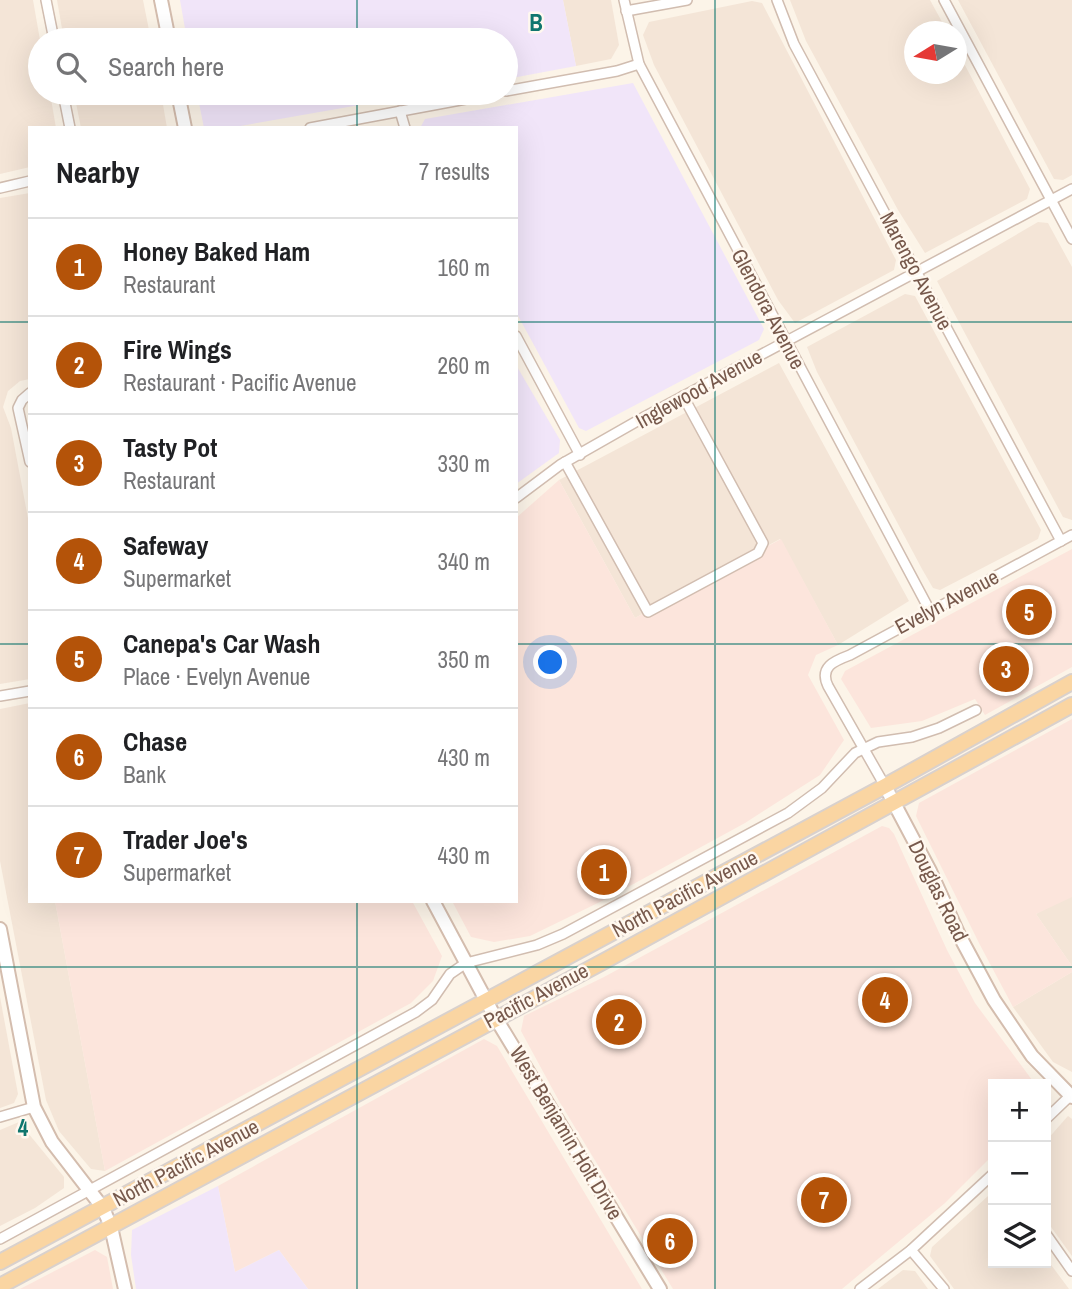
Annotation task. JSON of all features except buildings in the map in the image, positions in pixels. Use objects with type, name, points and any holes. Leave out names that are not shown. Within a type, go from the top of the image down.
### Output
[{"type":"main road","name":"North Pacific Avenue","points":[[0,1262],[885,786],[1072,682]]},
{"type":"main road","name":"Pacific Avenue","points":[[0,1286],[1072,705]]},
{"type":"street","points":[[46,0],[52,28]]},
{"type":"street","points":[[161,0],[167,28]]},
{"type":"street","name":"Glendora Avenue","points":[[624,0],[639,64],[930,611]]},
{"type":"street","points":[[626,11],[687,0]]},
{"type":"street","name":"Marengo Avenue","points":[[776,0],[794,44],[1061,541]]},
{"type":"street","points":[[944,0],[1072,239]]},
{"type":"street","points":[[518,89],[617,71],[639,64]]},
{"type":"street","points":[[65,105],[70,126]]},
{"type":"street","points":[[180,105],[185,126]]},
{"type":"street","points":[[321,126],[433,105]]},
{"type":"street","points":[[400,111],[404,126]]},
{"type":"street","points":[[0,188],[28,181]]},
{"type":"street","name":"Inglewood Avenue","points":[[518,497],[565,462],[683,396],[1072,189]]},
{"type":"street","points":[[518,341],[580,455]]},
{"type":"street","points":[[28,395],[20,403],[19,413],[28,453]]},
{"type":"street","points":[[565,462],[648,612],[758,552],[763,543],[683,396]]},
{"type":"street","name":"Evelyn Avenue","points":[[825,673],[832,662],[1072,535]]},
{"type":"street","name":"Douglas Road","points":[[825,673],[828,686],[885,786],[994,1000],[1032,1056],[1072,1096]]},
{"type":"street","points":[[0,696],[28,691]]},
{"type":"street","points":[[0,1239],[416,1012],[432,1000],[450,974],[466,963],[537,945],[573,929],[788,813],[817,793],[850,757],[864,748],[877,742],[933,731],[976,710]]},
{"type":"street","name":"West Benjamin Holt Drive","points":[[434,903],[495,1017],[660,1289]]},
{"type":"street","points":[[0,929],[34,1107],[52,1142],[103,1208],[111,1227],[125,1289]]},
{"type":"street","points":[[1051,1115],[1072,1096]]},
{"type":"street","points":[[0,1117],[34,1107]]},
{"type":"street","points":[[860,1289],[911,1250],[988,1179]]},
{"type":"street","points":[[1051,1241],[1072,1270]]},
{"type":"street","points":[[911,1250],[944,1289]]},
{"type":"shaded area","points":[[0,0],[33,0],[38,28],[28,28],[28,105],[52,105],[56,126],[28,126],[28,167],[0,174]]},
{"type":"shaded area","points":[[57,0],[143,0],[149,28],[62,28]]},
{"type":"shaded area","points":[[180,0],[563,0],[576,66],[518,77],[518,28],[185,28]]},
{"type":"shaded area","points":[[563,0],[611,0],[619,45],[611,59],[576,66]]},
{"type":"shaded area","points":[[790,0],[930,0],[942,21],[904,21],[904,84],[967,84],[967,69],[1030,189],[1027,199],[925,253],[898,210],[806,41]]},
{"type":"shaded area","points":[[958,0],[1072,0],[1072,175],[1063,180],[1054,179]]},
{"type":"shaded area","points":[[752,1],[762,3],[896,260],[894,270],[795,323],[778,300],[654,65],[643,35],[649,22]]},
{"type":"shaded area","points":[[633,83],[764,329],[759,340],[586,431],[579,428],[518,316],[518,126],[421,126],[425,119]]},
{"type":"shaded area","points":[[76,105],[163,105],[167,126],[81,126]]},
{"type":"shaded area","points":[[199,105],[360,105],[240,126],[204,126]]},
{"type":"shaded area","points":[[28,193],[28,379],[20,381],[8,391],[3,407],[11,428],[28,518],[28,679],[0,684],[0,198]]},
{"type":"shaded area","points":[[1038,222],[1048,223],[1072,267],[1072,520],[1063,517],[937,281]]},
{"type":"shaded area","points":[[905,294],[915,296],[1041,530],[1038,539],[940,590],[933,588],[922,569],[817,372],[807,347]]},
{"type":"shaded area","points":[[779,363],[909,601],[838,645],[780,539],[635,618],[559,480]]},
{"type":"shaded area","points":[[518,368],[560,440],[559,453],[518,483]]},
{"type":"shaded area","points":[[559,480],[635,618],[781,539],[838,645],[816,655],[808,675],[844,740],[820,775],[745,823],[606,899],[530,936],[494,942],[471,937],[453,903],[518,903],[518,516]]},
{"type":"shaded area","points":[[1072,549],[1072,667],[985,715],[975,699],[922,721],[871,728],[841,679],[845,671]]},
{"type":"shaded area","points":[[28,703],[28,903],[55,903],[105,1171],[91,1169],[59,1131],[46,1100],[0,861],[0,709]]},
{"type":"shaded area","points":[[1072,719],[1072,897],[1036,914],[1072,966],[1072,972],[1013,1007],[916,816],[919,803]]},
{"type":"shaded area","points":[[882,826],[889,828],[894,834],[947,950],[975,1003],[1031,1079],[988,1079],[988,1160],[945,1203],[842,1289],[673,1289],[559,1101],[521,1031],[524,1016],[604,977]]},
{"type":"shaded area","points":[[1072,894],[1072,966],[1036,914]]},
{"type":"shaded area","points":[[55,903],[413,903],[442,956],[433,981],[411,1003],[105,1171]]},
{"type":"shaded area","points":[[1072,972],[1072,1072],[1053,1062],[1013,1007]]},
{"type":"shaded area","points":[[0,997],[18,1094],[14,1103],[0,1108]]},
{"type":"shaded area","points":[[484,1039],[497,1046],[642,1289],[308,1289],[279,1250],[235,1272],[218,1186]]},
{"type":"shaded area","points":[[1068,1116],[1072,1119],[1072,1256],[1051,1227],[1051,1135]]},
{"type":"shaded area","points":[[19,1122],[64,1177],[64,1188],[35,1208],[0,1226],[0,1130]]},
{"type":"shaded area","points":[[218,1186],[235,1272],[279,1250],[308,1289],[136,1289],[131,1255],[132,1230]]},
{"type":"shaded area","points":[[988,1196],[988,1268],[1051,1268],[1051,1265],[1069,1289],[954,1289],[930,1256],[932,1247]]},
{"type":"shaded area","points":[[95,1250],[107,1257],[113,1289],[20,1289]]},
{"type":"shaded area","points":[[903,1270],[915,1271],[928,1289],[878,1289]]},
{"type":"place","name":"Canepa's Car Wash","points":[[1029,612]]},
{"type":"place","name":"Tasty Pot","points":[[1006,669]]},
{"type":"place","name":"Honey Baked Ham","points":[[604,872]]},
{"type":"place","name":"Safeway","points":[[885,1000]]},
{"type":"place","name":"Fire Wings","points":[[619,1022]]},
{"type":"place","name":"Trader Joe's","points":[[824,1200]]},
{"type":"place","name":"Chase","points":[[670,1241]]}]
